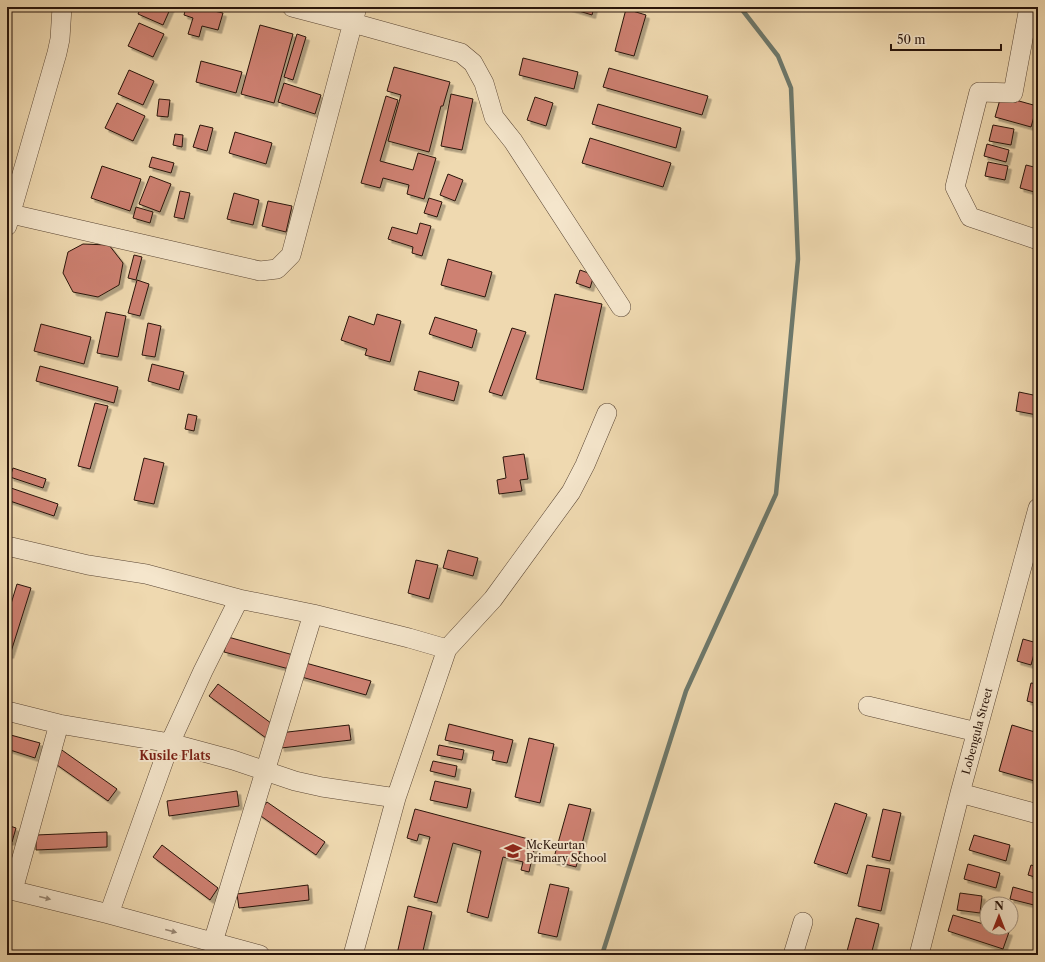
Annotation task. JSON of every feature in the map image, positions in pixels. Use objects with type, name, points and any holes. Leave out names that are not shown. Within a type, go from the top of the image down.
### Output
[{"type":"street","points":[[62,7],[60,39],[57,53],[8,218],[260,271],[277,269],[291,255],[355,15]]},
{"type":"street","points":[[292,7],[355,15],[461,53],[473,63],[484,84],[494,117],[513,141],[621,307]]},
{"type":"street","points":[[1029,7],[1013,93],[979,92],[956,187],[970,217],[1038,240]]},
{"type":"street","points":[[353,955],[396,798],[447,649],[493,599],[572,492],[607,413]]},
{"type":"street","name":"Lobengula Street","points":[[919,955],[960,793],[1038,508]]},
{"type":"street","points":[[7,546],[88,565],[146,574],[239,599],[313,614],[447,649]]},
{"type":"street","points":[[109,914],[170,744],[203,671],[239,599]]},
{"type":"street","points":[[212,942],[313,614]]},
{"type":"street","points":[[868,706],[977,732]]},
{"type":"street","points":[[7,712],[59,724],[170,744],[265,770],[295,781],[322,787],[396,798]]},
{"type":"street","points":[[59,724],[10,889],[260,955]]},
{"type":"street","points":[[960,793],[1038,814]]},
{"type":"street","points":[[793,955],[803,922]]},
{"type":"building","points":[[141,7],[171,7],[163,25],[138,14]]},
{"type":"building","points":[[186,7],[196,7],[205,11],[205,9],[223,13],[218,30],[202,26],[199,37],[188,34],[193,18],[184,15]]},
{"type":"building","points":[[566,7],[594,7],[592,15]]},
{"type":"building","points":[[626,9],[646,15],[634,56],[615,51]]},
{"type":"building","points":[[139,23],[164,34],[153,57],[128,46]]},
{"type":"building","points":[[260,25],[293,34],[274,103],[241,94]]},
{"type":"building","points":[[297,34],[306,37],[293,80],[284,77]]},
{"type":"building","points":[[523,58],[578,72],[574,89],[519,75]]},
{"type":"building","points":[[201,61],[242,72],[236,93],[196,82]]},
{"type":"building","points":[[394,67],[450,82],[443,106],[441,106],[429,152],[388,141],[401,95],[387,91]]},
{"type":"building","points":[[609,68],[708,96],[702,115],[603,87]]},
{"type":"building","points":[[129,70],[154,81],[143,105],[118,94]]},
{"type":"building","points":[[284,83],[321,95],[315,114],[278,102]]},
{"type":"building","points":[[451,94],[473,99],[462,150],[441,146]]},
{"type":"building","points":[[386,96],[398,100],[380,161],[413,170],[418,153],[436,158],[424,199],[407,194],[409,185],[383,178],[380,188],[361,183]]},
{"type":"building","points":[[1001,96],[1037,106],[1031,127],[995,117]]},
{"type":"building","points":[[535,97],[553,103],[546,126],[527,120]]},
{"type":"building","points":[[159,99],[170,100],[168,117],[157,116]]},
{"type":"building","points":[[117,103],[145,116],[133,141],[105,128]]},
{"type":"building","points":[[598,104],[681,128],[676,148],[592,124]]},
{"type":"building","points":[[200,125],[213,128],[207,151],[193,147]]},
{"type":"building","points":[[993,125],[1014,129],[1011,145],[989,141]]},
{"type":"building","points":[[235,132],[272,143],[266,164],[229,153]]},
{"type":"building","points":[[175,134],[183,135],[182,147],[173,145]]},
{"type":"building","points":[[590,138],[671,163],[663,187],[582,163]]},
{"type":"building","points":[[987,144],[1009,150],[1006,162],[984,156]]},
{"type":"building","points":[[152,157],[174,163],[171,173],[149,167]]},
{"type":"building","points":[[988,162],[1008,166],[1005,180],[985,176]]},
{"type":"building","points":[[1026,165],[1038,168],[1038,193],[1020,188]]},
{"type":"building","points":[[102,166],[141,179],[130,211],[91,198]]},
{"type":"building","points":[[448,174],[463,180],[455,201],[440,195]]},
{"type":"building","points":[[150,176],[171,184],[160,212],[139,204]]},
{"type":"building","points":[[180,191],[190,193],[184,219],[174,217]]},
{"type":"building","points":[[234,193],[259,200],[253,225],[227,219]]},
{"type":"building","points":[[429,198],[442,202],[437,217],[424,213]]},
{"type":"building","points":[[268,201],[292,206],[286,232],[262,226]]},
{"type":"building","points":[[136,207],[153,212],[150,223],[133,218]]},
{"type":"building","points":[[420,223],[431,226],[422,256],[412,253],[413,247],[388,239],[392,227],[417,234]]},
{"type":"building","points":[[83,244],[109,245],[123,263],[119,285],[98,297],[73,292],[63,273],[68,252]]},
{"type":"building","points":[[134,255],[142,257],[136,280],[128,278]]},
{"type":"building","points":[[448,259],[492,272],[485,297],[441,285]]},
{"type":"building","points":[[580,270],[594,275],[590,288],[576,283]]},
{"type":"building","points":[[137,280],[149,284],[140,316],[128,313]]},
{"type":"building","points":[[555,294],[602,304],[583,390],[536,379]]},
{"type":"building","points":[[106,312],[126,316],[118,357],[97,353]]},
{"type":"building","points":[[377,314],[401,321],[390,362],[365,355],[367,349],[341,340],[349,316],[374,325]]},
{"type":"building","points":[[435,317],[477,330],[472,348],[429,334]]},
{"type":"building","points":[[148,323],[161,326],[155,357],[142,355]]},
{"type":"building","points":[[41,324],[91,337],[84,364],[34,351]]},
{"type":"building","points":[[512,328],[526,332],[502,396],[489,392]]},
{"type":"building","points":[[152,364],[184,372],[179,390],[148,381]]},
{"type":"building","points":[[40,366],[118,387],[114,403],[36,381]]},
{"type":"building","points":[[419,371],[459,382],[454,401],[414,390]]},
{"type":"building","points":[[1019,392],[1038,396],[1037,415],[1016,411]]},
{"type":"building","points":[[95,403],[108,406],[90,469],[78,466]]},
{"type":"building","points":[[188,414],[197,416],[194,431],[185,429]]},
{"type":"building","points":[[524,454],[528,479],[520,480],[522,491],[499,494],[497,480],[506,478],[503,457]]},
{"type":"building","points":[[144,458],[164,463],[154,504],[134,500]]},
{"type":"building","points":[[13,468],[46,479],[43,488],[10,477]]},
{"type":"building","points":[[11,488],[58,504],[54,516],[7,500]]},
{"type":"building","points":[[448,550],[478,558],[473,576],[443,568]]},
{"type":"building","points":[[416,560],[438,565],[429,599],[408,593]]},
{"type":"building","points":[[17,584],[31,588],[10,655],[7,654],[7,617]]},
{"type":"building","points":[[228,637],[297,656],[293,670],[224,652]]},
{"type":"building","points":[[1023,639],[1037,643],[1031,665],[1017,661]]},
{"type":"building","points":[[302,662],[371,681],[366,695],[298,676]]},
{"type":"building","points":[[1031,683],[1038,684],[1038,704],[1027,701]]},
{"type":"building","points":[[218,684],[275,726],[266,738],[209,696]]},
{"type":"building","points":[[449,724],[513,740],[507,763],[492,760],[494,751],[445,740]]},
{"type":"building","points":[[349,725],[351,740],[281,748],[279,733]]},
{"type":"building","points":[[1012,725],[1038,733],[1038,782],[999,771]]},
{"type":"building","points":[[7,734],[40,743],[35,758],[7,749]]},
{"type":"building","points":[[529,738],[554,744],[540,803],[515,797]]},
{"type":"building","points":[[439,745],[464,750],[462,760],[437,755]]},
{"type":"building","points":[[59,748],[117,789],[108,801],[50,760]]},
{"type":"building","points":[[433,761],[457,766],[455,777],[430,771]]},
{"type":"building","points":[[435,781],[471,789],[467,808],[430,800]]},
{"type":"building","points":[[237,791],[239,806],[169,816],[167,801]]},
{"type":"building","points":[[267,802],[325,842],[316,855],[258,814]]},
{"type":"building","points":[[835,803],[867,814],[847,874],[814,863]]},
{"type":"building","points":[[569,804],[591,809],[576,867],[553,861]]},
{"type":"building","points":[[415,809],[536,841],[529,872],[521,870],[523,862],[503,857],[488,918],[467,912],[481,851],[453,843],[437,903],[414,897],[430,837],[419,834],[417,841],[407,838]]},
{"type":"building","points":[[883,809],[901,813],[890,861],[872,857]]},
{"type":"building","points":[[7,825],[16,828],[12,842],[7,841]]},
{"type":"building","points":[[107,832],[107,847],[36,850],[36,835]]},
{"type":"building","points":[[974,835],[1010,845],[1006,861],[969,850]]},
{"type":"building","points":[[162,845],[218,888],[210,900],[153,857]]},
{"type":"building","points":[[968,864],[1000,873],[996,888],[964,879]]},
{"type":"building","points":[[867,865],[890,869],[881,911],[858,906]]},
{"type":"building","points":[[1031,865],[1038,867],[1038,878],[1028,875]]},
{"type":"building","points":[[550,884],[569,888],[557,937],[538,933]]},
{"type":"building","points":[[308,885],[309,900],[239,908],[237,894]]},
{"type":"building","points":[[1013,887],[1038,894],[1038,906],[1019,901],[1019,896],[1011,896]]},
{"type":"building","points":[[960,893],[982,896],[979,896],[979,913],[957,910]]},
{"type":"building","points":[[408,906],[432,912],[422,955],[397,954]]},
{"type":"building","points":[[953,915],[979,923],[979,936],[1008,936],[1003,949],[948,931]]},
{"type":"building","points":[[856,918],[879,924],[871,955],[846,955]]},
{"type":"waterway","points":[[602,955],[686,691],[776,494],[798,259],[791,88],[778,56],[740,7]]},
{"type":"place","name":"McKeurtan Primary School","points":[[513,851]]},
{"type":"district","name":"Kusile Flats","points":[[175,756]]}]
